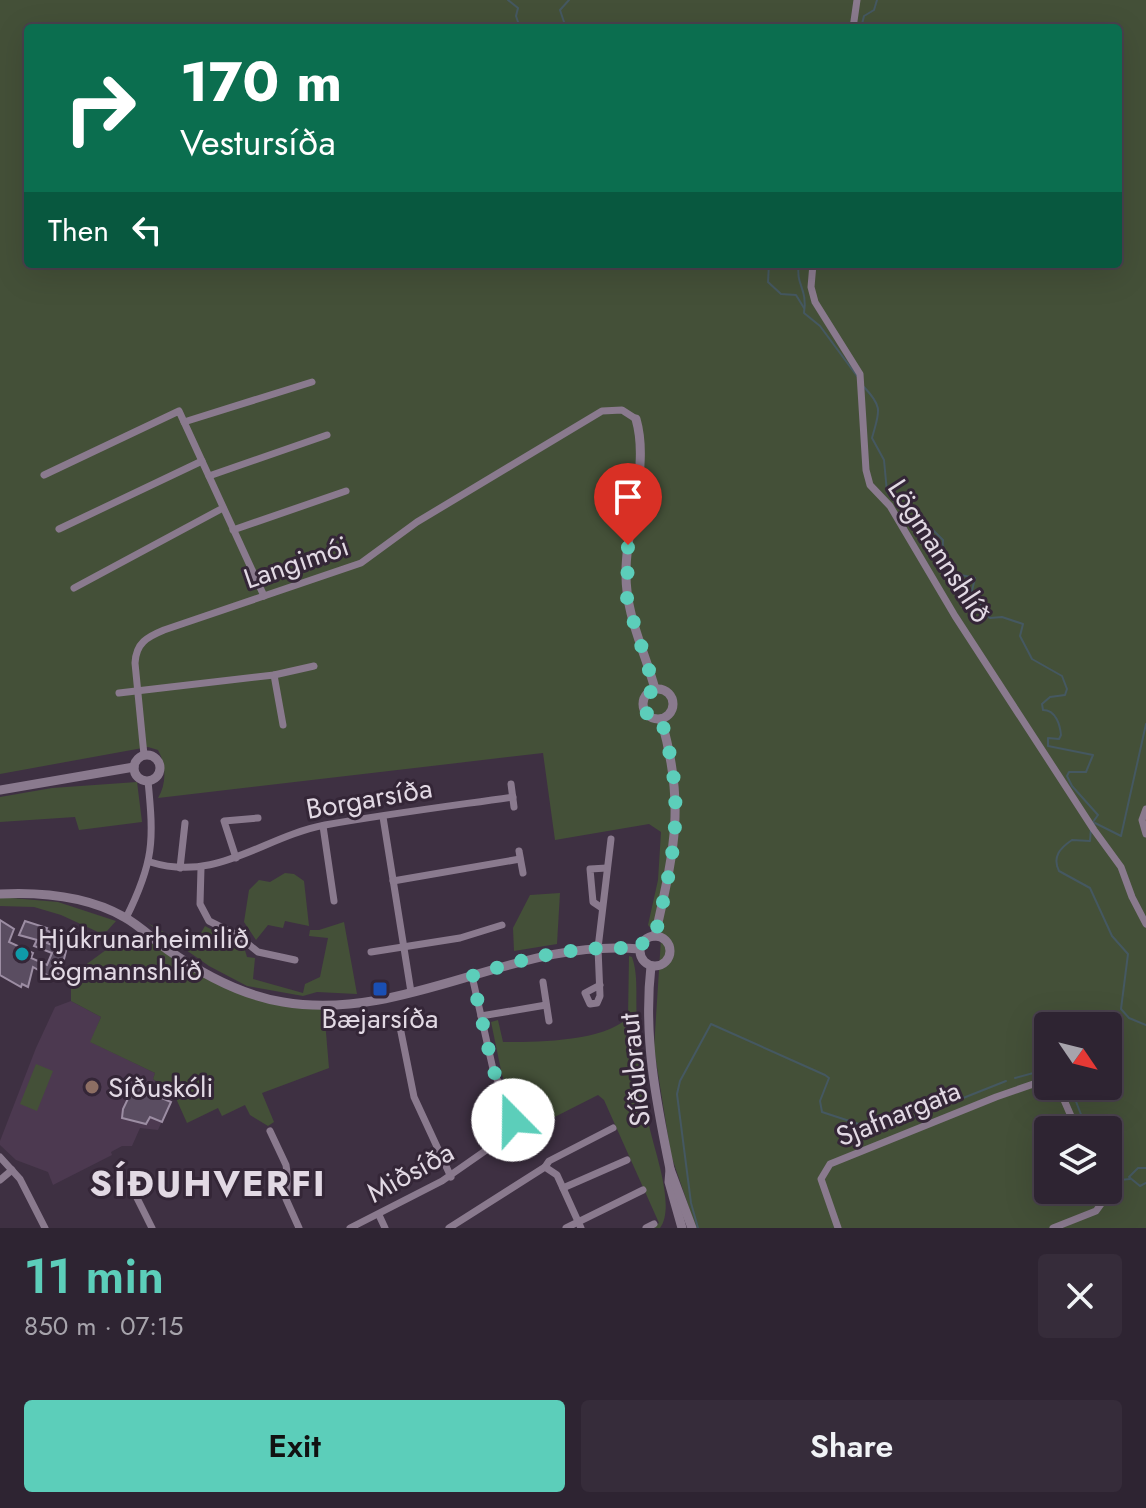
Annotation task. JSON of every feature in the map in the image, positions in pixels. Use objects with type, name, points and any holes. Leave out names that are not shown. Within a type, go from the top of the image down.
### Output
[{"type":"street","points":[[854,24],[857,0]]},
{"type":"street","name":"Lögmannshlíð","points":[[813,268],[811,287],[815,302],[860,374],[866,470],[870,485],[890,506],[955,616],[1121,867],[1146,924]]},
{"type":"street","points":[[184,422],[312,382]]},
{"type":"street","name":"Langimói","points":[[144,755],[135,656],[144,640],[164,630],[361,563],[417,522],[595,414],[616,409],[636,419]]},
{"type":"street","points":[[44,475],[179,411],[264,596]]},
{"type":"street","points":[[636,419],[638,468],[626,562],[627,601],[655,689]]},
{"type":"street","points":[[209,476],[327,435]]},
{"type":"street","points":[[59,529],[202,461]]},
{"type":"street","points":[[233,530],[346,491]]},
{"type":"street","points":[[74,588],[223,508]]},
{"type":"street","points":[[119,693],[274,675],[314,666]]},
{"type":"street","points":[[274,675],[283,725]]},
{"type":"street","points":[[655,689],[668,692],[673,701],[671,712],[661,719],[650,717],[643,706],[645,696],[655,689]]},
{"type":"street","points":[[655,936],[677,824],[673,761],[661,719]]},
{"type":"street","points":[[144,755],[156,758],[159,765],[156,777],[148,781],[136,776],[134,767],[137,759],[144,755]]},
{"type":"street","points":[[0,790],[134,767]]},
{"type":"street","points":[[126,918],[143,885],[150,862],[153,840],[148,781]]},
{"type":"street","points":[[511,784],[514,807]]},
{"type":"street","name":"Borgarsíða","points":[[150,862],[180,868],[201,868],[323,826],[513,797]]},
{"type":"street","points":[[1146,809],[1142,820],[1146,834]]},
{"type":"street","points":[[383,817],[411,992]]},
{"type":"street","points":[[236,858],[220,821],[258,818]]},
{"type":"street","points":[[180,868],[185,823]]},
{"type":"street","points":[[323,826],[334,901]]},
{"type":"street","points":[[600,985],[598,948],[611,839]]},
{"type":"street","points":[[393,881],[520,855],[523,873]]},
{"type":"street","points":[[201,868],[200,904],[209,921],[237,935],[256,951],[295,960]]},
{"type":"street","points":[[602,908],[593,902],[590,869],[607,868]]},
{"type":"street","points":[[0,894],[34,892],[86,902],[126,918],[191,965],[229,986],[256,996],[296,1004],[337,1005],[382,1000],[526,959],[598,948],[640,949]]},
{"type":"street","points":[[371,952],[460,938],[502,925]]},
{"type":"street","points":[[655,936],[667,942],[670,956],[664,963],[651,966],[642,959],[640,949],[644,940],[655,936]]},
{"type":"street","name":"Síðubraut","points":[[651,966],[649,1048],[670,1169],[669,1182],[684,1226]]},
{"type":"street","name":"Miðsíða","points":[[350,1228],[451,1177],[505,1140],[513,1129],[513,1120],[493,1069],[472,976]]},
{"type":"street","points":[[543,982],[549,1021]]},
{"type":"street","points":[[481,1016],[546,1005]]},
{"type":"street","points":[[400,1027],[414,1097],[451,1177]]},
{"type":"street","name":"Sjafnargata","points":[[838,1228],[821,1179],[830,1164],[1034,1084]]},
{"type":"street","points":[[449,1228],[545,1167],[549,1161],[613,1128]]},
{"type":"street","points":[[270,1131],[286,1165],[286,1199],[299,1228]]},
{"type":"street","points":[[0,1157],[12,1170],[45,1228]]},
{"type":"street","points":[[563,1188],[627,1160]]},
{"type":"street","points":[[545,1167],[557,1175],[579,1225]]},
{"type":"street","points":[[0,1180],[12,1170]]},
{"type":"street","points":[[566,1228],[579,1225],[643,1190]]},
{"type":"street","points":[[136,1196],[152,1228]]},
{"type":"street","points":[[1053,1228],[1099,1209],[1102,1204]]},
{"type":"street","points":[[379,1215],[385,1228]]},
{"type":"shaded area","name":"Síðuskóli","points":[[71,1001],[101,1017],[91,1042],[155,1073],[153,1079],[174,1094],[158,1130],[140,1128],[132,1146],[122,1146],[111,1152],[112,1155],[53,1185],[48,1172],[16,1160],[0,1145],[0,1141],[55,1007]]},
{"type":"green space","points":[[0,0],[1146,0],[1146,1228],[696,1228],[671,1155],[654,1048],[661,939],[648,925],[658,880],[661,832],[649,824],[555,840],[543,753],[158,798],[163,786],[164,768],[158,750],[148,747],[0,774]]},
{"type":"green space","points":[[137,782],[142,822],[79,830],[75,817],[0,822],[0,797],[52,788]]},
{"type":"green space","points":[[285,873],[294,874],[304,881],[309,926],[285,921],[283,928],[268,925],[256,940],[244,922],[249,890],[259,880],[270,882]]},
{"type":"green space","points":[[560,893],[557,944],[514,951],[513,928],[530,895]]},
{"type":"green space","points":[[0,897],[58,902],[116,921],[107,931],[98,932],[34,907],[0,906]]},
{"type":"green space","points":[[146,922],[192,948],[205,926],[244,947],[247,957],[255,958],[253,979],[303,993],[305,984],[320,977],[328,938],[309,936],[310,930],[344,922],[357,994],[317,992],[303,996],[247,986],[209,966]]},
{"type":"green space","points":[[125,936],[159,946],[236,992],[324,1009],[329,1068],[262,1093],[274,1122],[268,1126],[250,1115],[245,1105],[222,1116],[218,1108],[187,1123],[174,1094],[153,1079],[155,1073],[90,1042],[101,1017],[71,1001],[71,982],[84,966]]},
{"type":"green space","points":[[629,956],[632,957],[635,972],[647,1112],[665,1193],[666,1207],[660,1228],[651,1228],[659,1223],[604,1100],[598,1095],[529,1130],[519,1116],[502,1075],[491,1022],[498,1020],[503,1042],[568,1039],[616,1026],[628,1018]]},
{"type":"green space","points":[[36,1064],[53,1071],[37,1111],[20,1104]]},
{"type":"building","name":"Hjúkrunarheimilið Lögmannshlíð","points":[[0,920],[14,929],[9,942],[33,953],[31,958],[47,965],[52,953],[34,946],[37,940],[19,935],[25,921],[47,928],[52,933],[47,943],[66,951],[60,975],[57,973],[54,979],[33,967],[28,987],[22,984],[21,987],[0,975]]},
{"type":"building","points":[[134,1086],[146,1091],[149,1087],[160,1092],[159,1097],[171,1102],[162,1122],[150,1117],[146,1124],[122,1118]]},
{"type":"waterway","points":[[508,0],[518,8],[519,24]]},
{"type":"waterway","points":[[565,24],[560,10],[569,0]]},
{"type":"waterway","points":[[862,24],[864,16],[874,10],[877,0]]},
{"type":"waterway","points":[[769,268],[768,282],[781,294],[796,295],[804,308]]},
{"type":"waterway","points":[[799,268],[804,313],[820,326],[857,376]]},
{"type":"waterway","points":[[864,387],[877,406],[878,416],[872,438],[884,460],[887,492],[904,512],[943,540],[942,571],[975,578],[971,595],[981,603],[981,608],[990,618],[1002,617],[1023,624],[1020,636],[1032,659],[1062,676],[1067,689],[1065,695],[1050,697],[1042,704],[1043,710],[1054,715],[1061,735],[1059,739],[1048,738],[1048,746],[1093,755],[1086,772],[1069,772],[1067,776],[1098,815],[1093,822]]},
{"type":"waterway","points":[[1095,823],[1121,836],[1146,724]]},
{"type":"waterway","points":[[1091,828],[1090,841],[1072,840],[1061,850],[1057,866],[1059,871],[1090,888],[1112,936],[1128,954],[1121,1009],[1129,1018],[1146,1025]]},
{"type":"waterway","points":[[698,1228],[691,1203],[677,1094],[680,1081],[711,1024],[825,1075],[829,1078],[820,1101],[822,1112],[880,1131],[1006,1081]]},
{"type":"waterway","points":[[1015,1078],[1034,1073]]},
{"type":"waterway","points":[[1075,1100],[1082,1116]]},
{"type":"waterway","points":[[1146,1168],[1138,1168],[1129,1177],[1140,1186],[1146,1183]]},
{"type":"waterway","points":[[1122,1180],[1130,1179]]},
{"type":"place","name":"Hjúkrunarheimilið Lögmannshlíð","points":[[22,954]]},
{"type":"place","name":"Bæjarsíða","points":[[380,989]]},
{"type":"place","name":"Síðuskóli","points":[[92,1087]]},
{"type":"district","name":"SÍÐUHVERFI","points":[[208,1183]]},
{"type":"route","points":[[513,1120],[493,1069],[472,976],[545,955],[598,948],[640,949],[644,940],[655,936],[665,894],[677,824],[673,761],[661,719],[650,717],[644,710],[645,696],[655,689],[627,601],[628,545]]}]
